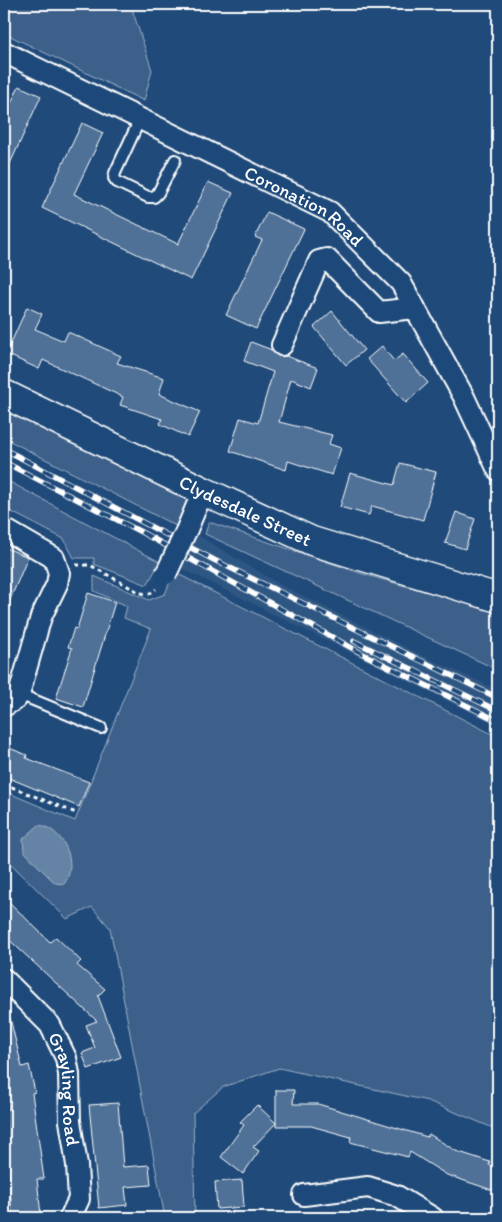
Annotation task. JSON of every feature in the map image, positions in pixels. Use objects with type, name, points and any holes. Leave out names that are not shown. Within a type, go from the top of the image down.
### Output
[{"type":"main road","name":"Clydesdale Street","points":[[4,394],[203,491],[312,541],[498,598]]},
{"type":"street","name":"Coronation Road","points":[[4,52],[330,212],[401,282],[464,397],[498,470]]},
{"type":"street","points":[[282,346],[319,261],[327,259],[379,312],[415,308]]},
{"type":"street","points":[[166,574],[203,491]]},
{"type":"street","points":[[4,529],[46,552],[54,558],[58,565],[57,584],[41,617],[11,700]]},
{"type":"street","name":"Grayling Road","points":[[4,979],[50,1025],[59,1040],[66,1058],[69,1074],[70,1128],[79,1191],[79,1199],[70,1218]]},
{"type":"street","points":[[304,1195],[368,1187],[397,1196],[433,1218]]},
{"type":"lane","points":[[140,119],[115,173],[114,178],[117,182],[148,197],[154,197],[158,193],[175,160]]},
{"type":"lane","points":[[11,700],[101,728]]},
{"type":"path","points":[[58,565],[90,565],[140,593],[149,594],[155,592],[166,574]]},
{"type":"path","points":[[4,784],[76,813]]},
{"type":"shaded area","points":[[4,4],[133,4],[133,12],[152,70],[144,101],[4,33]]},
{"type":"shaded area","points":[[4,409],[189,498],[178,527],[4,438]]},
{"type":"shaded area","points":[[4,479],[160,562],[147,585],[94,564],[94,558],[74,558],[64,539],[4,508]]},
{"type":"shaded area","points":[[209,522],[363,574],[498,612],[498,670],[205,534]]},
{"type":"shaded area","points":[[187,529],[281,585],[419,654],[498,690],[498,726],[171,563]]},
{"type":"shaded area","points":[[174,572],[498,737],[498,1130],[428,1101],[279,1068],[223,1087],[193,1113],[195,1218],[165,1218],[110,928],[92,907],[67,919],[4,857],[4,791],[75,821],[151,629],[124,618],[127,606],[94,591],[94,576],[149,600],[165,594]]},
{"type":"shaded area","points":[[39,825],[56,833],[66,849],[70,867],[64,884],[55,883],[24,851],[23,839]]},
{"type":"building","points":[[19,86],[41,96],[4,177],[4,118]]},
{"type":"building","points":[[82,123],[103,133],[74,194],[178,244],[208,182],[233,193],[191,280],[42,208]]},
{"type":"building","points":[[267,212],[304,229],[256,329],[226,315],[262,240],[255,237]]},
{"type":"building","points":[[27,307],[42,314],[35,329],[64,341],[68,332],[121,356],[117,363],[164,378],[159,394],[200,412],[188,437],[160,424],[162,419],[120,405],[123,397],[43,360],[39,369],[6,354]]},
{"type":"building","points":[[332,311],[364,350],[346,365],[314,327]]},
{"type":"building","points":[[251,342],[272,350],[278,356],[286,356],[318,368],[311,387],[291,379],[279,422],[332,435],[329,444],[341,448],[332,475],[288,461],[286,470],[230,451],[240,418],[258,423],[273,372],[244,361]]},
{"type":"building","points":[[382,346],[394,361],[403,354],[428,383],[406,403],[367,359]]},
{"type":"building","points":[[400,463],[436,472],[423,520],[372,506],[369,515],[340,507],[350,473],[394,485]]},
{"type":"building","points":[[456,512],[475,519],[465,549],[445,543]]},
{"type":"building","points":[[4,547],[28,557],[4,614]]},
{"type":"building","points":[[88,593],[115,602],[83,707],[56,698],[72,648],[68,647],[74,628],[77,629]]},
{"type":"building","points":[[4,746],[27,755],[26,758],[89,782],[79,807],[4,776]]},
{"type":"building","points":[[4,897],[50,942],[56,937],[81,961],[77,965],[105,989],[98,996],[121,1057],[88,1069],[82,1053],[95,1048],[86,1025],[97,1021],[4,935]]},
{"type":"building","points":[[4,1018],[10,1018],[22,1067],[29,1065],[35,1092],[32,1093],[44,1179],[37,1179],[41,1215],[12,1218],[5,1110],[9,1109],[4,1086]]},
{"type":"building","points":[[276,1090],[294,1090],[293,1104],[318,1104],[427,1137],[429,1134],[456,1151],[490,1162],[489,1165],[498,1168],[498,1192],[447,1175],[410,1152],[408,1157],[350,1142],[351,1137],[311,1126],[276,1126]]},
{"type":"building","points":[[118,1103],[123,1167],[149,1165],[151,1185],[125,1187],[127,1205],[99,1208],[89,1105]]},
{"type":"building","points":[[257,1105],[276,1123],[253,1147],[259,1151],[243,1174],[221,1157],[244,1125],[240,1122]]},
{"type":"building","points":[[242,1180],[244,1207],[217,1209],[215,1182]]},
{"type":"railway","points":[[4,449],[214,560],[498,698]]},
{"type":"railway","points":[[4,462],[141,532],[361,653],[498,721]]},
{"type":"railway","points":[[354,641],[498,711]]}]
